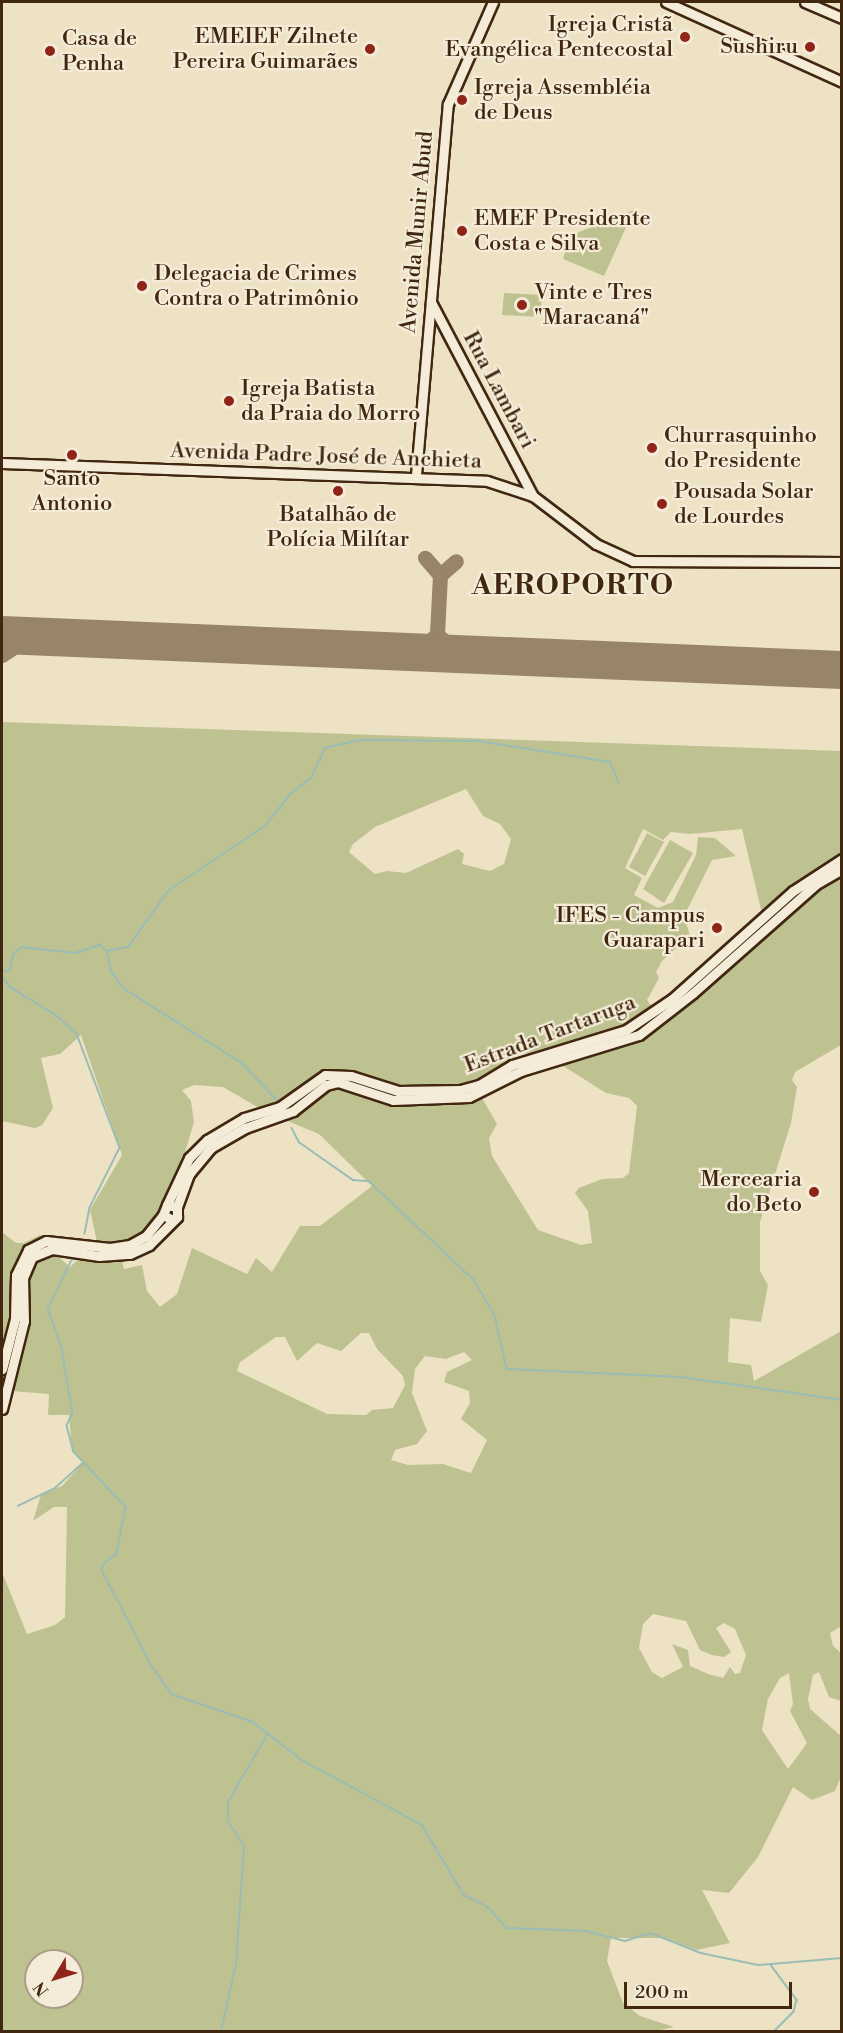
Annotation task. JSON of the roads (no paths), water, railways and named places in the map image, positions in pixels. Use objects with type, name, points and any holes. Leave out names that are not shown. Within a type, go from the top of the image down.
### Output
[{"type":"street","name":"Avenida Munir Abud","points":[[416,476],[448,104],[493,2]]},
{"type":"street","points":[[666,2],[842,82]]},
{"type":"street","points":[[805,2],[842,18]]},
{"type":"street","name":"Rua Lambari","points":[[431,302],[533,496]]},
{"type":"street","name":"Avenida Padre José de Anchieta","points":[[2,464],[235,474],[416,476],[487,481],[533,496],[596,544],[633,561],[842,562]]},
{"type":"street","name":"Estrada Tartaruga","points":[[172,1206],[182,1171],[207,1140],[244,1118],[280,1107],[325,1075],[351,1076],[398,1091],[460,1090],[479,1085],[512,1065],[626,1030],[672,999],[793,891],[842,859]]},
{"type":"street","name":"Estrada Tartaruga","points":[[172,1206],[189,1174],[212,1147],[245,1128],[293,1111],[326,1085],[338,1082],[393,1100],[469,1097],[521,1071],[639,1035],[693,993],[816,885],[842,869]]},
{"type":"street","points":[[2,1369],[15,1319],[16,1275],[28,1250],[46,1241],[110,1248],[130,1245],[146,1236],[172,1206],[178,1215],[148,1245],[130,1254],[99,1256],[52,1249],[33,1257],[23,1278],[24,1320],[5,1383],[2,1409]]},
{"type":"street","points":[[162,1215],[173,1220]]},
{"type":"waterway","points":[[107,951],[128,947],[169,890],[266,825],[291,793],[311,778],[325,748],[361,740],[479,741],[610,762],[619,782]]},
{"type":"waterway","points":[[2,969],[6,972],[10,969],[13,954],[22,947],[75,953],[100,945],[107,951],[112,972],[123,988],[242,1063],[279,1102]]},
{"type":"waterway","points":[[2,976],[10,987],[56,1015],[77,1034],[120,1148],[90,1208],[85,1234]]},
{"type":"waterway","points":[[292,1128],[299,1142],[353,1180],[369,1181],[475,1281],[495,1316],[507,1369],[681,1377],[842,1400]]},
{"type":"waterway","points":[[74,1256],[48,1309],[61,1344],[73,1413],[67,1426],[74,1452],[126,1507],[117,1554],[103,1565],[102,1570],[153,1668],[172,1694],[253,1722],[302,1760],[422,1825],[464,1895],[487,1906],[507,1928],[586,1931],[625,1941],[651,1933],[701,1953],[758,1965],[842,1958]]},
{"type":"waterway","points":[[18,1506],[55,1488],[83,1463]]},
{"type":"waterway","points":[[221,2032],[236,1964],[244,1846],[228,1821],[228,1802],[267,1735]]},
{"type":"waterway","points":[[771,1965],[797,2000],[794,2012],[774,2032]]},
{"type":"place","name":"Igreja Cristã Evangélica Pentecostal","points":[[685,37]]},
{"type":"place","name":"Sushiru","points":[[810,47]]},
{"type":"place","name":"EMEIEF Zilnete Pereira Guimarães","points":[[370,49]]},
{"type":"place","name":"Casa de Penha","points":[[50,51]]},
{"type":"place","name":"Igreja Assembléia de Deus","points":[[462,100]]},
{"type":"place","name":"EMEF Presidente Costa e Silva","points":[[462,231]]},
{"type":"place","name":"Delegacia de Crimes Contra o Patrimônio","points":[[142,286]]},
{"type":"place","name":"Vinte e Tres \"Maracaná\"","points":[[522,305]]},
{"type":"place","name":"Igreja Batista da Praia do Morro","points":[[229,401]]},
{"type":"place","name":"Churrasquinho do Presidente","points":[[652,448]]},
{"type":"place","name":"Santo Antonio","points":[[72,455]]},
{"type":"place","name":"Batalhão de Polícia Milítar","points":[[338,491]]},
{"type":"place","name":"Pousada Solar de Lourdes","points":[[662,504]]},
{"type":"place","name":"IFES - Campus Guarapari","points":[[717,928]]},
{"type":"place","name":"Mercearia do Beto","points":[[814,1192]]},
{"type":"district","name":"AEROPORTO","points":[[573,586]]}]
